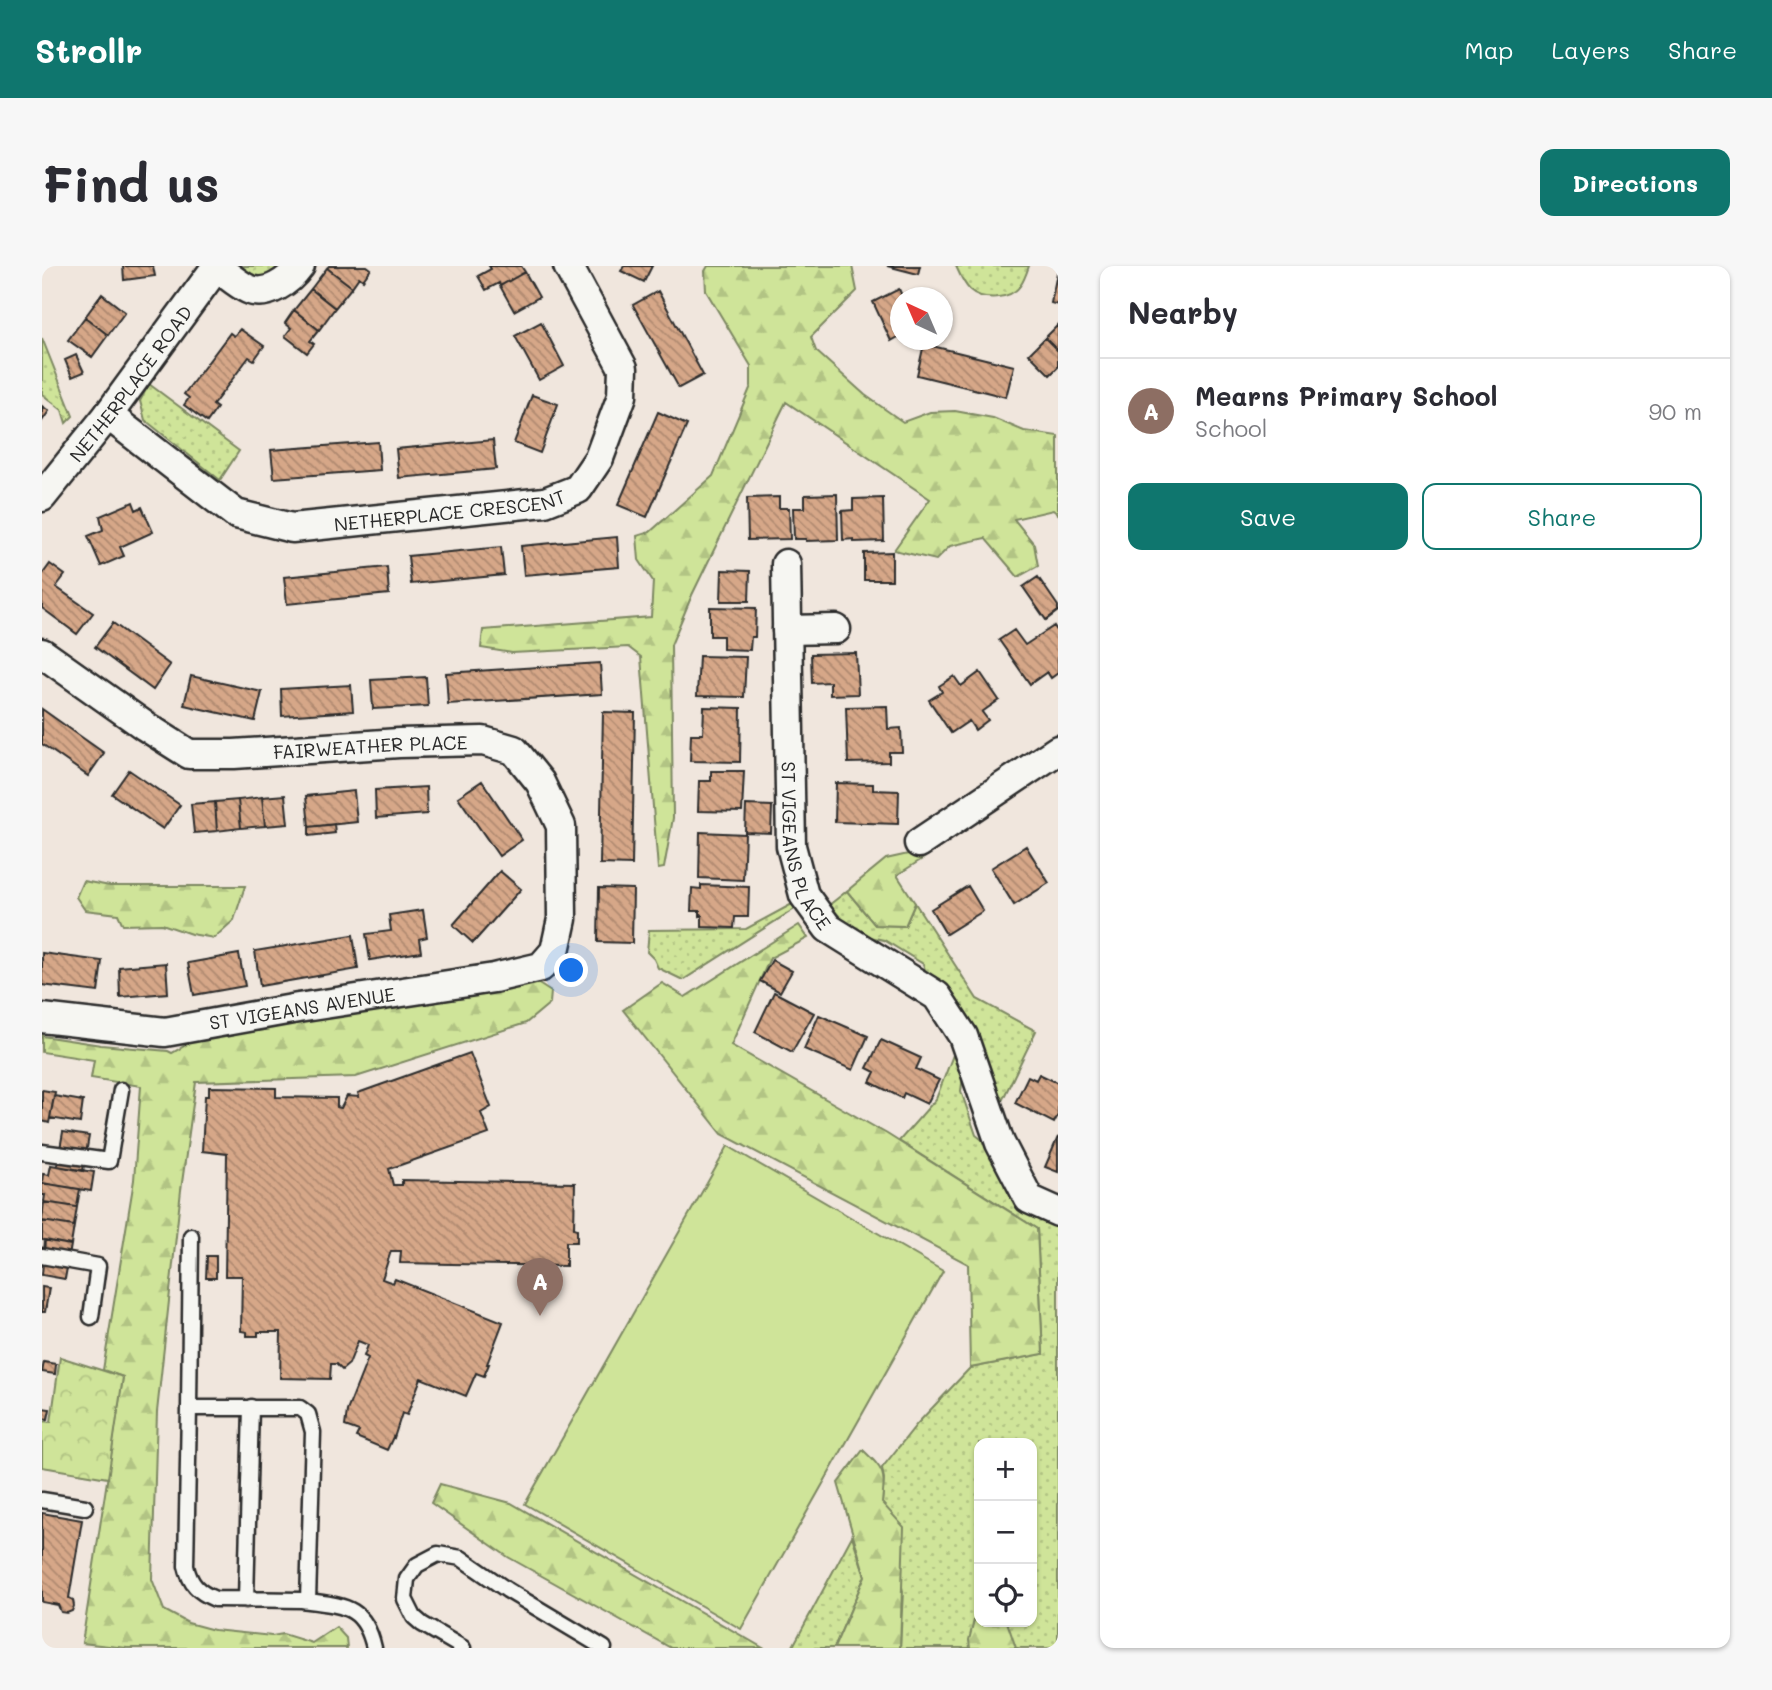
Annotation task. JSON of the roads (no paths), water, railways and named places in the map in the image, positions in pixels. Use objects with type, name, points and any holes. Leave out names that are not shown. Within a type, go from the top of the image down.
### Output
[{"type":"street","name":"NETHERPLACE ROAD","points":[[42,497],[108,415],[217,266],[251,290],[265,290],[288,281],[300,266]]},
{"type":"street","name":"NETHERPLACE CRESCENT","points":[[108,415],[236,514],[292,528],[545,502],[578,489],[599,458],[622,396],[623,368],[568,266]]},
{"type":"street","name":"ST VIGEANS PLACE","points":[[786,564],[791,846],[804,895],[828,928],[937,996],[963,1036],[1000,1143],[1029,1199],[1058,1212]]},
{"type":"street","points":[[787,630],[836,629]]},
{"type":"street","name":"FAIRWEATHER PLACE","points":[[42,653],[189,754],[483,741],[514,750],[540,782],[561,826],[562,919],[555,951]]},
{"type":"street","points":[[919,843],[1058,750]]},
{"type":"street","name":"ST VIGEANS AVENUE","points":[[42,1018],[165,1031],[494,978],[541,967],[555,951]]},
{"type":"lane","points":[[42,1152],[109,1161],[121,1090]]},
{"type":"lane","points":[[191,1236],[186,1566],[189,1581],[202,1593],[215,1599],[308,1601],[341,1605],[360,1617],[370,1631],[374,1648]]},
{"type":"lane","points":[[42,1256],[98,1266],[92,1317]]},
{"type":"lane","points":[[246,1600],[251,1407]]},
{"type":"lane","points":[[189,1408],[300,1408],[308,1414],[313,1432],[308,1601]]},
{"type":"lane","points":[[42,1500],[85,1507]]},
{"type":"lane","points":[[463,1648],[422,1624],[414,1617],[405,1599],[407,1579],[417,1565],[439,1554],[461,1558],[507,1590],[604,1648]]},
{"type":"place","name":"Mearns Primary School","points":[[540,1316]]}]
